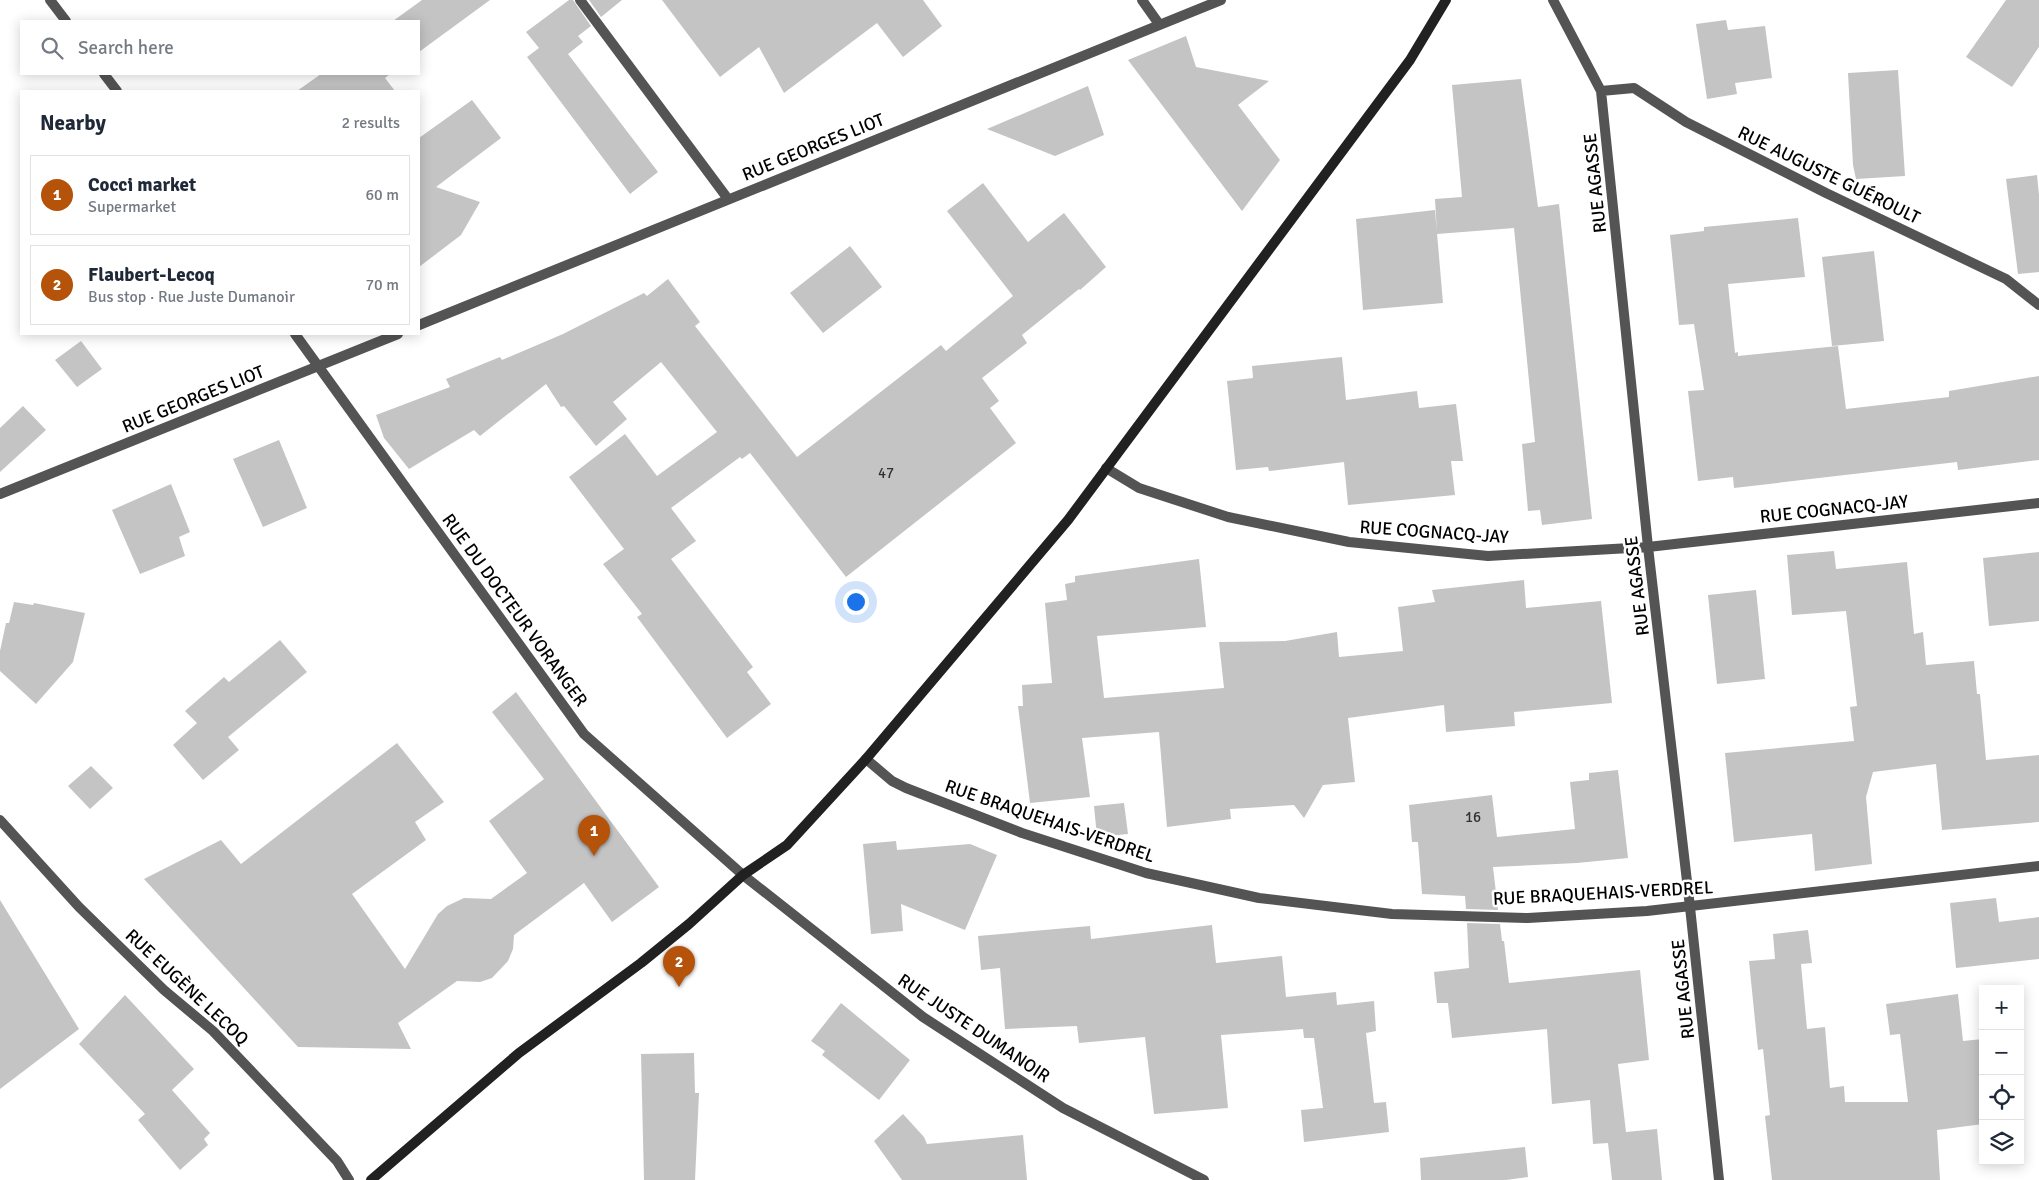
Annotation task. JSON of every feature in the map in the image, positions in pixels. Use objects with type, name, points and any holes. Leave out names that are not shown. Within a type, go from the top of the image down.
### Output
[{"type":"street","points":[[50,0],[65,20]]},
{"type":"street","points":[[580,0],[728,199]]},
{"type":"street","points":[[1142,0],[1159,24]]},
{"type":"street","name":"RUE GEORGES LIOT","points":[[420,325],[1221,0]]},
{"type":"street","points":[[371,1180],[519,1053],[642,964],[743,875],[787,845],[866,759],[1068,520],[1410,60],[1446,0]]},
{"type":"street","name":"RUE AGASSE","points":[[1553,0],[1601,91],[1648,547],[1690,907],[1719,1180]]},
{"type":"street","points":[[105,75],[116,90]]},
{"type":"street","name":"RUE AUGUSTE GUÉROULT","points":[[1601,91],[1634,88],[1686,122],[1826,193],[2006,280],[2039,305]]},
{"type":"street","name":"RUE DU DOCTEUR VORANGER","points":[[296,335],[584,734],[743,875]]},
{"type":"street","name":"RUE GEORGES LIOT","points":[[0,494],[396,335]]},
{"type":"street","name":"RUE COGNACQ-JAY","points":[[1106,468],[1139,488],[1228,517],[1348,542],[1488,556],[1648,547],[2039,503]]},
{"type":"street","name":"RUE BRAQUEHAIS-VERDREL","points":[[866,759],[892,781],[906,788],[1022,833],[1146,873],[1259,898],[1392,914],[1528,918],[1690,907],[2039,866]]},
{"type":"street","name":"RUE EUGÈNE LECOQ","points":[[0,820],[79,907],[164,990],[213,1031],[337,1161],[349,1180]]},
{"type":"street","name":"RUE JUSTE DUMANOIR","points":[[743,875],[931,1023],[1063,1108],[1204,1180]]},
{"type":"building","points":[[422,0],[490,0],[420,51],[420,20],[394,20]]},
{"type":"building","points":[[569,0],[573,0],[591,26],[578,36],[583,42],[568,54],[658,172],[630,194],[527,57],[539,48],[526,32]]},
{"type":"building","points":[[589,0],[622,0],[601,17]]},
{"type":"building","points":[[662,0],[923,0],[942,26],[903,57],[877,23],[784,93],[759,47],[720,77]]},
{"type":"building","points":[[2006,0],[2039,0],[2039,47],[2012,87],[1966,57]]},
{"type":"building","points":[[1726,20],[1728,30],[1765,26],[1772,78],[1735,83],[1737,94],[1707,99],[1696,24]]},
{"type":"building","points":[[1186,36],[1196,67],[1269,81],[1238,105],[1280,160],[1242,211],[1128,60]]},
{"type":"building","points":[[1898,70],[1905,176],[1856,179],[1853,165],[1848,73]]},
{"type":"building","points":[[320,75],[389,75],[385,78],[394,90],[298,90]]},
{"type":"building","points":[[1521,79],[1538,207],[1559,204],[1592,519],[1542,525],[1540,510],[1528,511],[1522,444],[1535,442],[1514,228],[1437,234],[1435,199],[1462,197],[1452,85]]},
{"type":"building","points":[[1088,86],[1104,135],[1055,156],[987,129]]},
{"type":"building","points":[[472,100],[501,138],[436,187],[480,202],[461,235],[420,266],[420,137]]},
{"type":"building","points":[[2037,175],[2039,195],[2039,272],[2018,274],[2006,179]]},
{"type":"building","points":[[983,183],[1028,242],[1064,213],[1106,267],[1080,290],[1022,335],[1027,343],[982,378],[999,401],[990,408],[1016,443],[846,577],[750,453],[742,459],[740,457],[671,508],[696,541],[671,559],[753,667],[747,672],[771,704],[727,738],[637,617],[642,614],[603,564],[624,549],[569,477],[625,434],[657,476],[717,432],[661,362],[613,402],[627,419],[596,446],[564,406],[561,407],[546,384],[480,436],[474,430],[409,469],[384,438],[376,415],[450,387],[446,379],[500,357],[502,360],[563,334],[644,293],[647,296],[668,279],[700,322],[695,326],[797,457],[941,345],[946,351],[1013,296],[947,211]]},
{"type":"building","points":[[1435,210],[1443,303],[1363,310],[1356,219]]},
{"type":"building","points":[[1798,218],[1805,277],[1728,284],[1735,353],[1738,352],[1738,356],[1838,346],[1846,409],[1949,397],[1949,391],[2039,376],[2039,460],[1958,470],[1957,462],[1734,488],[1733,477],[1698,481],[1688,391],[1704,390],[1694,324],[1679,325],[1670,235],[1704,231],[1704,227]]},
{"type":"building","points":[[850,246],[882,287],[823,333],[790,293]]},
{"type":"building","points":[[1874,251],[1884,341],[1832,346],[1822,257]]},
{"type":"building","points":[[81,341],[102,369],[77,387],[55,360]]},
{"type":"building","points":[[1342,357],[1346,400],[1417,391],[1419,408],[1456,404],[1463,461],[1451,461],[1455,495],[1348,505],[1344,462],[1269,471],[1268,467],[1236,470],[1227,381],[1253,378],[1252,366]]},
{"type":"building","points":[[23,406],[46,430],[0,472],[0,428]]},
{"type":"building","points":[[279,440],[307,508],[263,527],[233,459]]},
{"type":"building","points":[[171,484],[190,532],[179,537],[185,556],[140,574],[112,510]]},
{"type":"building","points":[[1834,551],[1836,569],[1907,562],[1914,634],[1923,632],[1926,665],[1974,661],[1977,694],[1980,694],[1986,760],[2039,755],[2039,822],[1942,830],[1936,764],[1873,772],[1866,797],[1872,864],[1815,871],[1812,834],[1734,842],[1725,753],[1854,741],[1850,707],[1857,706],[1846,611],[1792,615],[1787,555]]},
{"type":"building","points":[[2039,552],[2039,621],[1989,626],[1983,558]]},
{"type":"building","points":[[1199,559],[1206,627],[1097,636],[1104,698],[1224,688],[1219,642],[1285,641],[1337,632],[1339,657],[1403,651],[1398,607],[1435,602],[1432,590],[1524,580],[1526,608],[1601,601],[1612,703],[1514,712],[1515,726],[1446,732],[1444,705],[1348,718],[1355,782],[1323,785],[1304,818],[1294,805],[1230,809],[1231,819],[1167,827],[1159,732],[1082,738],[1090,797],[1030,803],[1018,706],[1023,706],[1022,685],[1052,683],[1045,603],[1067,600],[1065,584],[1075,582],[1075,576]]},
{"type":"building","points":[[1756,590],[1765,679],[1717,684],[1708,595]]},
{"type":"building","points":[[14,602],[33,605],[34,603],[85,613],[73,662],[36,704],[0,671],[0,651],[6,623],[9,623]]},
{"type":"building","points":[[280,640],[307,672],[228,737],[239,750],[203,780],[173,745],[197,723],[185,711],[224,677],[229,682]]},
{"type":"building","points":[[516,692],[659,887],[612,922],[584,883],[514,935],[513,949],[508,961],[492,978],[480,982],[457,981],[398,1023],[411,1049],[298,1047],[144,879],[221,840],[241,864],[397,743],[444,802],[415,822],[426,840],[352,894],[405,969],[438,914],[447,906],[464,898],[491,899],[527,873],[489,821],[544,779],[492,712]]},
{"type":"building","points":[[91,766],[113,788],[90,809],[68,786]]},
{"type":"building","points":[[1618,770],[1628,858],[1577,863],[1493,867],[1498,910],[1466,909],[1465,896],[1422,894],[1418,842],[1412,842],[1409,805],[1492,795],[1497,837],[1575,829],[1570,782],[1589,780],[1589,773]]},
{"type":"building","points":[[1124,803],[1128,834],[1097,837],[1094,806]]},
{"type":"building","points":[[896,841],[897,850],[970,844],[997,855],[965,930],[901,904],[903,931],[871,934],[863,844]]},
{"type":"building","points":[[1996,898],[1999,922],[2039,917],[2039,959],[1956,968],[1950,903]]},
{"type":"building","points":[[0,900],[79,1029],[0,1089]]},
{"type":"building","points":[[1467,923],[1500,924],[1509,983],[1640,970],[1649,1060],[1618,1064],[1626,1132],[1657,1129],[1662,1180],[1612,1180],[1608,1143],[1593,1144],[1590,1100],[1552,1104],[1547,1029],[1452,1038],[1448,1003],[1437,1003],[1434,972],[1469,968]]},
{"type":"building","points":[[1212,925],[1216,963],[1282,956],[1286,997],[1336,992],[1337,1005],[1374,1001],[1376,1031],[1366,1033],[1374,1103],[1386,1102],[1389,1132],[1304,1142],[1301,1110],[1323,1108],[1314,1038],[1304,1038],[1303,1029],[1221,1035],[1228,1108],[1154,1114],[1145,1037],[1079,1043],[1077,1026],[1005,1029],[1000,968],[981,970],[978,936],[1090,926],[1091,939]]},
{"type":"building","points":[[1808,930],[1812,963],[1801,964],[1807,1029],[1825,1027],[1830,1088],[1844,1086],[1845,1102],[1908,1102],[1900,1034],[1890,1035],[1886,1004],[1958,994],[1963,1041],[1979,1039],[1979,1125],[1937,1130],[1940,1180],[1772,1180],[1765,1116],[1770,1115],[1763,1049],[1758,1050],[1749,961],[1775,959],[1773,934]]},
{"type":"building","points":[[125,995],[194,1069],[172,1090],[210,1133],[204,1139],[208,1145],[180,1170],[138,1120],[145,1114],[79,1044]]},
{"type":"building","points":[[841,1003],[910,1060],[879,1100],[822,1055],[825,1051],[811,1041]]},
{"type":"building","points":[[694,1053],[695,1093],[699,1093],[695,1180],[644,1180],[641,1054]]},
{"type":"building","points":[[903,1114],[924,1137],[927,1144],[1023,1135],[1027,1180],[902,1180],[874,1141]]},
{"type":"building","points":[[1525,1147],[1528,1177],[1506,1180],[1421,1180],[1420,1158]]},
{"type":"place","name":"Cocci market","points":[[594,856]]},
{"type":"place","name":"Flaubert-Lecoq","points":[[679,987]]}]
